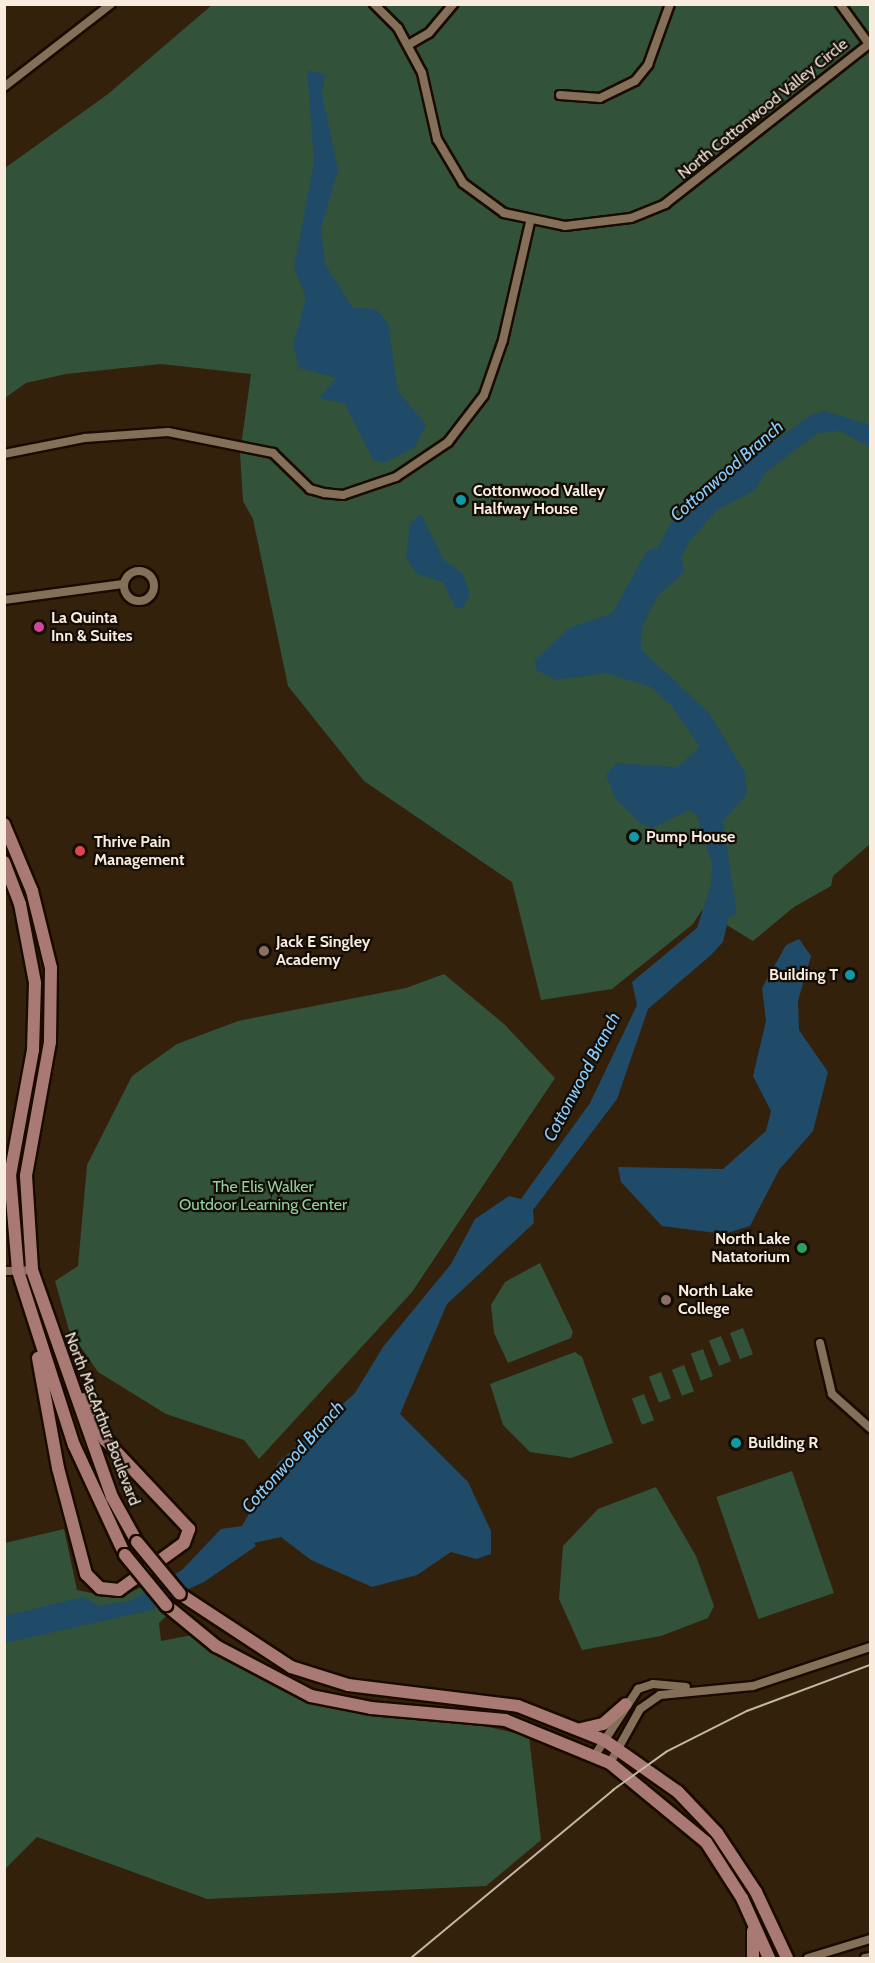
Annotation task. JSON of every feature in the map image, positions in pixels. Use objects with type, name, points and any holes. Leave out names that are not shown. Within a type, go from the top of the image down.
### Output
[{"type":"main road","name":"North MacArthur Boulevard","points":[[4,824],[34,897],[51,968],[51,1019],[26,1176],[32,1270],[112,1497],[137,1542],[180,1594],[291,1667],[348,1685],[518,1706],[604,1740],[678,1792],[717,1833],[756,1892],[787,1959]]},
{"type":"main road","name":"North MacArthur Boulevard","points":[[4,861],[18,901],[35,983],[35,1017],[12,1155],[18,1271],[35,1330],[91,1489],[125,1555],[166,1605],[225,1652],[311,1696],[371,1708],[505,1720],[610,1763],[690,1826],[747,1907],[769,1959]]},
{"type":"main road","points":[[18,901],[34,897]]},
{"type":"main road","points":[[35,1330],[58,1468],[86,1574],[100,1588],[119,1590],[184,1543],[189,1529],[105,1440],[66,1367]]},
{"type":"main road","points":[[581,1729],[603,1724],[626,1704]]},
{"type":"main road","points":[[747,1907],[753,1959]]},
{"type":"street","points":[[4,87],[111,4]]},
{"type":"street","name":"North Cottonwood Valley Circle","points":[[374,4],[408,45],[422,74],[438,139],[463,183],[478,197],[530,222],[592,226],[665,204],[870,43]]},
{"type":"street","points":[[408,45],[429,33],[453,4]]},
{"type":"street","points":[[560,95],[600,98],[635,81],[648,65],[670,4]]},
{"type":"street","points":[[840,4],[870,43]]},
{"type":"street","points":[[4,454],[85,438],[168,432],[273,453],[310,489],[324,494],[343,495],[396,477],[448,442],[484,395],[503,340],[530,222]]},
{"type":"street","points":[[4,600],[123,584]]},
{"type":"street","points":[[4,1271],[32,1270]]},
{"type":"street","points":[[820,1343],[831,1394],[870,1428]]},
{"type":"street","points":[[610,1763],[649,1701],[698,1690],[780,1680],[870,1647]]},
{"type":"street","points":[[595,1755],[626,1704],[638,1689],[653,1684],[698,1690]]},
{"type":"street","points":[[808,1959],[870,1939]]},
{"type":"street","points":[[865,1959],[870,1957]]},
{"type":"green space","points":[[212,5],[870,5],[870,844],[833,876],[831,886],[794,907],[753,941],[702,910],[693,924],[612,989],[541,1000],[512,882],[364,781],[288,686],[253,519],[243,501],[240,453],[251,374],[161,364],[66,374],[26,383],[5,398],[5,168],[108,94]]},
{"type":"green space","name":"The Elis Walker Outdoor Learning Center","points":[[444,974],[504,1024],[555,1078],[412,1292],[259,1459],[244,1440],[166,1414],[98,1372],[69,1330],[55,1281],[78,1266],[87,1165],[132,1076],[177,1044],[238,1021],[406,988]]},
{"type":"green space","points":[[540,1263],[573,1332],[571,1338],[508,1363],[494,1333],[491,1305],[505,1282]]},
{"type":"green space","points":[[743,1328],[753,1354],[740,1359],[730,1333]]},
{"type":"green space","points":[[721,1336],[731,1361],[719,1366],[709,1341]]},
{"type":"green space","points":[[703,1349],[713,1376],[701,1381],[691,1353]]},
{"type":"green space","points":[[575,1352],[582,1357],[613,1443],[571,1458],[530,1452],[503,1425],[490,1384]]},
{"type":"green space","points":[[684,1365],[694,1391],[682,1396],[672,1370]]},
{"type":"green space","points":[[661,1372],[671,1398],[659,1403],[649,1377]]},
{"type":"green space","points":[[644,1394],[654,1420],[642,1425],[632,1399]]},
{"type":"green space","points":[[792,1471],[834,1593],[758,1619],[716,1497]]},
{"type":"green space","points":[[656,1487],[696,1556],[714,1606],[708,1618],[661,1636],[582,1650],[559,1599],[563,1546],[598,1509]]},
{"type":"green space","points":[[64,1529],[77,1590],[116,1598],[142,1587],[168,1614],[159,1623],[161,1641],[192,1635],[282,1690],[341,1710],[465,1722],[529,1736],[541,1840],[486,1886],[207,1899],[37,1837],[5,1869],[5,1543]]},
{"type":"water","points":[[307,70],[325,74],[322,94],[338,170],[321,228],[325,264],[353,308],[376,309],[388,323],[398,391],[426,425],[414,448],[384,463],[373,460],[345,404],[319,398],[336,378],[299,368],[293,345],[306,298],[294,267],[314,163]]},
{"type":"water","name":"Cottonwood Branch","points":[[825,411],[870,425],[870,447],[840,431],[818,433],[765,473],[755,490],[717,510],[689,542],[681,558],[685,571],[657,597],[642,627],[641,649],[709,713],[745,773],[747,794],[723,821],[737,914],[729,916],[723,942],[711,955],[648,1009],[617,1099],[533,1210],[534,1223],[447,1304],[400,1414],[468,1482],[491,1531],[491,1554],[476,1559],[451,1552],[417,1575],[372,1587],[311,1560],[281,1537],[254,1543],[256,1546],[204,1582],[154,1605],[156,1609],[5,1643],[5,1616],[83,1597],[99,1606],[130,1601],[182,1570],[221,1529],[242,1526],[279,1462],[355,1393],[383,1347],[451,1264],[475,1219],[509,1196],[521,1199],[590,1103],[637,1005],[632,982],[697,928],[711,884],[712,863],[697,816],[690,810],[652,828],[640,823],[615,798],[606,775],[616,763],[677,767],[700,747],[671,705],[649,686],[605,673],[556,680],[536,670],[535,660],[569,628],[612,613],[647,551],[658,547],[671,523],[699,495],[811,415]]},
{"type":"water","points":[[421,514],[443,559],[463,574],[470,595],[463,608],[455,608],[443,582],[417,574],[406,557],[410,523]]},
{"type":"water","points":[[799,939],[811,956],[798,1001],[799,1030],[828,1072],[813,1131],[779,1170],[750,1226],[724,1234],[662,1226],[621,1182],[618,1167],[723,1169],[766,1131],[771,1111],[753,1076],[766,1021],[762,988],[786,945]]},
{"type":"tram line","points":[[411,1958],[613,1790],[666,1752],[747,1711],[870,1665]]},
{"type":"place","name":"Cottonwood Valley Halfway House","points":[[461,500]]},
{"type":"place","name":"La Quinta Inn & Suites","points":[[39,627]]},
{"type":"place","name":"Pump House","points":[[634,837]]},
{"type":"place","name":"Thrive Pain Management","points":[[80,851]]},
{"type":"place","name":"Jack E Singley Academy","points":[[264,951]]},
{"type":"place","name":"Building T","points":[[850,975]]},
{"type":"place","name":"North Lake Natatorium","points":[[802,1248]]},
{"type":"place","name":"North Lake College","points":[[666,1300]]},
{"type":"place","name":"Building R","points":[[736,1443]]}]
